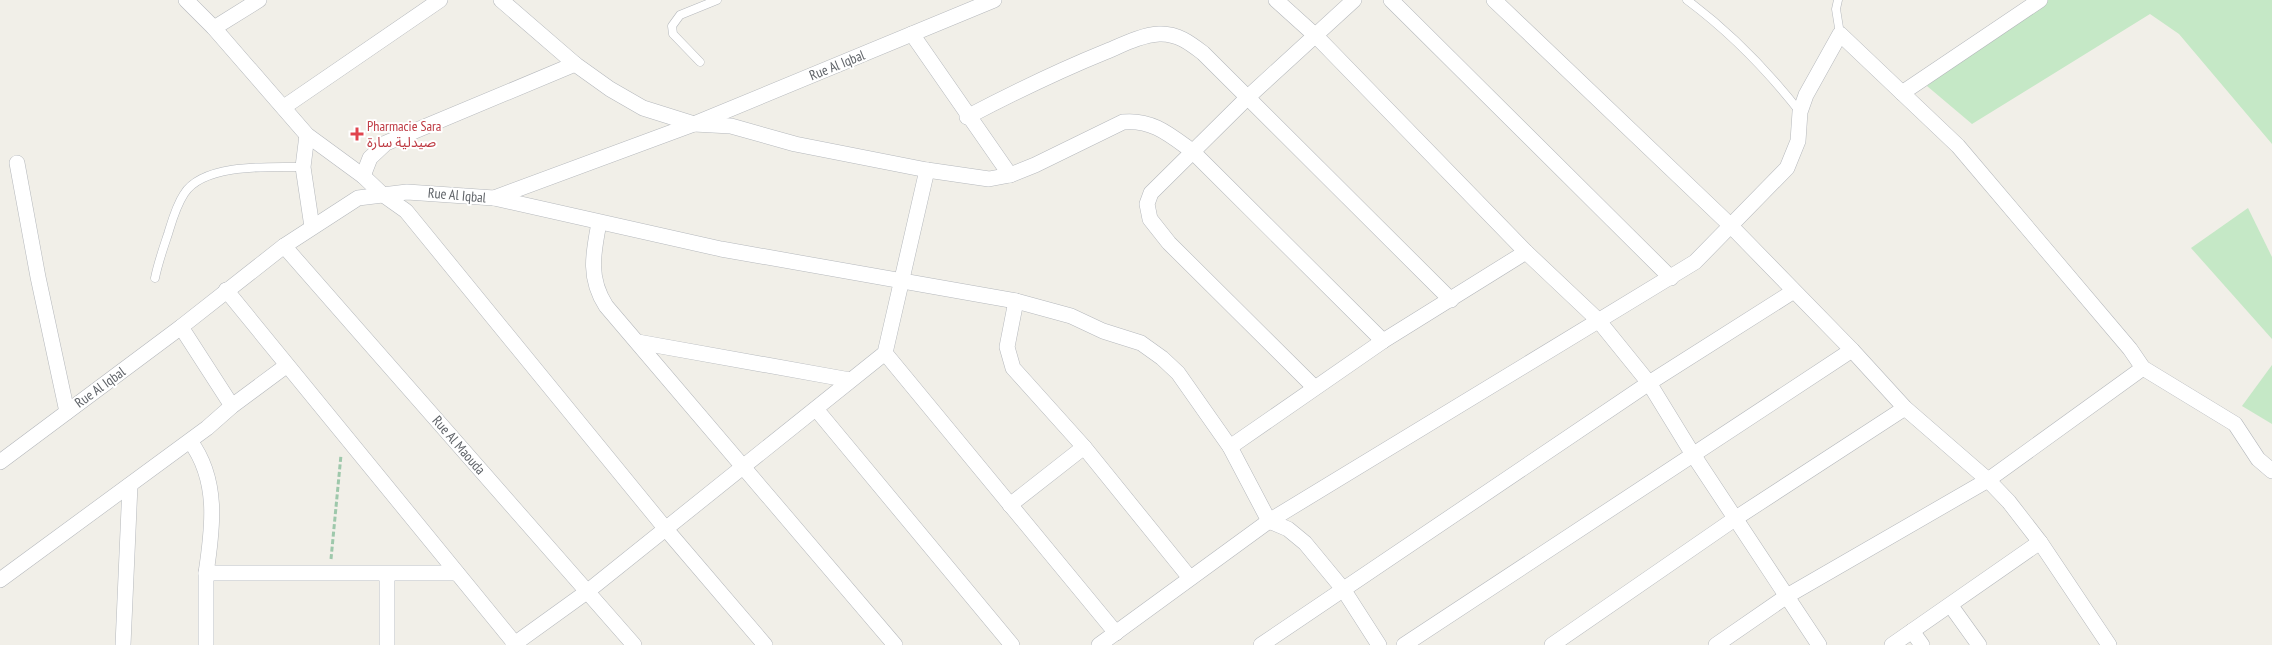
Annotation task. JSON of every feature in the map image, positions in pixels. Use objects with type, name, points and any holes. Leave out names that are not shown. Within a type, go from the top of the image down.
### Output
[{"type":"street","points":[[186,0],[214,28],[307,136],[363,176],[409,216],[665,528],[765,645]]},
{"type":"street","points":[[214,28],[259,0]]},
{"type":"street","points":[[284,107],[440,0]]},
{"type":"street","points":[[501,0],[575,64],[610,89],[643,108],[694,124],[730,126],[794,144],[927,170],[988,179],[1010,175],[1123,122],[1142,121],[1156,126],[1192,151],[1383,341]]},
{"type":"street","name":"Rue Al Iqbal","points":[[0,462],[181,327],[284,246],[358,198],[382,194],[433,192],[494,198],[694,124],[912,34],[971,4],[994,0]]},
{"type":"street","points":[[1276,0],[1317,36],[1526,252],[1598,320],[1649,383],[1692,453],[1819,645]]},
{"type":"street","points":[[1314,387],[1169,243],[1150,219],[1147,204],[1151,193],[1192,151],[1354,0]]},
{"type":"street","points":[[1391,0],[1671,278]]},
{"type":"street","points":[[1494,0],[1730,226],[1852,350],[1905,408],[1988,480],[2009,502],[2040,542],[2109,645]]},
{"type":"street","points":[[1902,93],[2040,0]]},
{"type":"street","points":[[912,34],[1010,175]]},
{"type":"street","points":[[968,117],[1034,82],[1132,41],[1157,34],[1178,37],[1190,42],[1248,97],[1451,300]]},
{"type":"street","points":[[1099,645],[1269,521],[1598,320],[1671,278],[1694,262],[1787,168],[1798,141],[1800,112],[1806,95],[1822,63],[1840,34],[1958,146],[2130,349],[2142,368],[2236,424],[2258,459],[2272,471]]},
{"type":"street","points":[[363,176],[370,158],[386,143],[575,64]]},
{"type":"street","points":[[307,136],[303,167],[312,227]]},
{"type":"street","points":[[17,163],[38,277],[67,412]]},
{"type":"street","points":[[226,290],[515,645],[588,591],[884,353],[927,170]]},
{"type":"street","points":[[494,198],[599,223],[778,260],[1016,301],[1071,316],[1103,331],[1141,343],[1162,358],[1178,373],[1230,447],[1269,521],[1288,529],[1306,543],[1343,589],[1379,645]]},
{"type":"street","points":[[599,223],[592,267],[596,288],[606,306],[895,645]]},
{"type":"street","name":"Rue Al Maouda","points":[[284,246],[634,645]]},
{"type":"street","points":[[1230,447],[1383,341],[1526,252]]},
{"type":"street","points":[[1261,645],[1649,383],[1794,291]]},
{"type":"street","points":[[1016,301],[1007,347],[1013,368],[1084,447],[1190,578]]},
{"type":"street","points":[[181,327],[232,406]]},
{"type":"street","points":[[638,342],[850,380]]},
{"type":"street","points":[[1404,645],[1692,453],[1852,350]]},
{"type":"street","points":[[884,353],[1116,633]]},
{"type":"street","points":[[0,580],[190,441],[232,406],[286,366]]},
{"type":"street","points":[[1716,645],[1787,596],[1988,480],[2142,368]]},
{"type":"street","points":[[1552,645],[1736,518],[1905,408]]},
{"type":"street","points":[[816,409],[1012,645]]},
{"type":"street","points":[[190,441],[200,455],[211,486],[211,533],[206,573],[206,645]]},
{"type":"street","points":[[1010,505],[1084,447]]},
{"type":"street","points":[[123,645],[130,485]]},
{"type":"street","points":[[1892,645],[1951,606],[2040,542]]},
{"type":"street","points":[[206,573],[457,573]]},
{"type":"street","points":[[386,645],[387,574]]},
{"type":"street","points":[[1951,606],[1979,645]]},
{"type":"street","points":[[1912,631],[1922,645]]},
{"type":"lane","points":[[700,62],[673,34],[672,26],[680,16],[717,0]]},
{"type":"lane","points":[[1686,0],[1737,41],[1770,74],[1800,112]]},
{"type":"lane","points":[[1838,0],[1836,9],[1840,34]]},
{"type":"lane","points":[[155,278],[177,209],[185,192],[199,181],[218,172],[303,167]]},
{"type":"path","points":[[329,574],[342,434]]},
{"type":"green space","points":[[2035,0],[2272,0],[2272,144],[2179,34],[2150,14],[1972,124],[1927,86]]},
{"type":"green space","points":[[2248,208],[2272,257],[2272,339],[2191,248]]},
{"type":"green space","points":[[2272,365],[2272,424],[2242,406]]},
{"type":"place","name":"Pharmacie Sara صيدلية سارة","points":[[357,134]]}]
